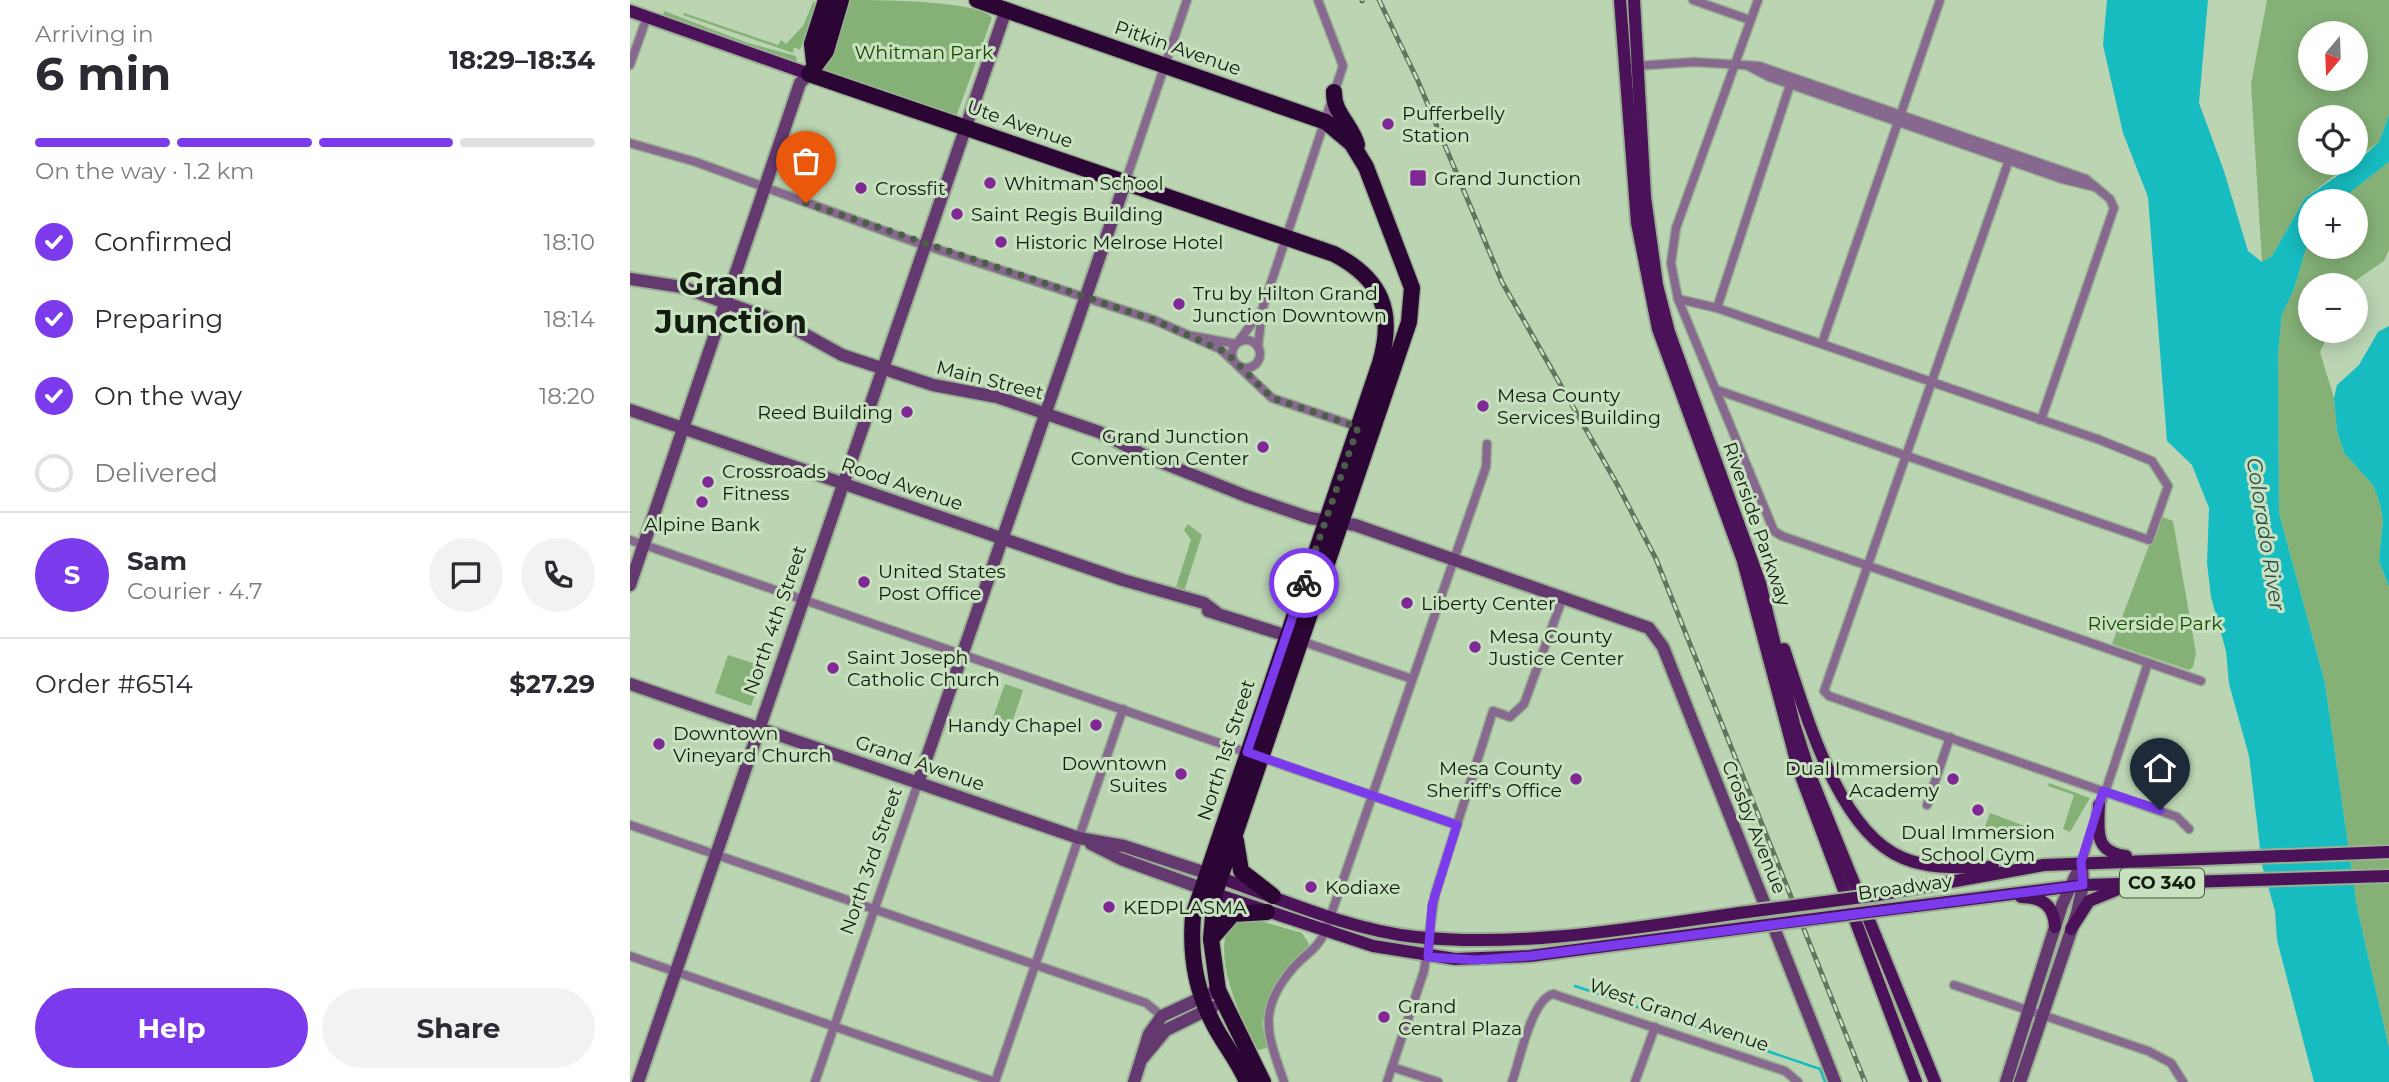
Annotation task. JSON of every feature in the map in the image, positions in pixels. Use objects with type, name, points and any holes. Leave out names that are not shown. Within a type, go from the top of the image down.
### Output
[{"type":"highway","points":[[811,68],[812,44],[826,0]]},
{"type":"highway","points":[[811,68],[826,51],[841,0]]},
{"type":"highway","name":"Pitkin Avenue","points":[[976,0],[1008,5],[1165,66],[1326,122]]},
{"type":"highway","name":"Ute Avenue","points":[[811,68],[966,127],[1350,262],[1373,284],[1381,298],[1388,323],[1386,344],[1358,427]]},
{"type":"highway","points":[[1332,521],[1409,322],[1413,299],[1408,272],[1359,155],[1351,128],[1336,109],[1334,92]]},
{"type":"highway","points":[[1326,122],[1343,135],[1359,155]]},
{"type":"highway","points":[[1332,521],[1358,427]]},
{"type":"highway","name":"North 1st Street","points":[[1263,1082],[1221,996],[1211,939],[1210,883],[1332,521]]},
{"type":"highway","name":"North 1st Street","points":[[1247,1082],[1204,1003],[1192,945],[1193,916],[1235,831],[1254,755]]},
{"type":"highway","points":[[1235,831],[1241,870],[1273,896]]},
{"type":"highway","points":[[1211,939],[1233,914],[1267,912]]},
{"type":"main road","name":"Riverside Parkway","points":[[1620,0],[1637,223],[1658,329],[1743,561],[1798,768],[1916,1082]]},
{"type":"main road","name":"Riverside Parkway","points":[[1634,0],[1645,197],[1657,285],[1682,372],[1760,583],[1794,724],[1812,780],[1935,1082]]},
{"type":"main road","name":"Ute Avenue","points":[[630,12],[811,68]]},
{"type":"main road","points":[[1760,583],[1806,712],[1844,802],[1868,836],[1889,852],[1926,865],[2044,865]]},
{"type":"main road","points":[[2099,805],[2098,838],[2106,851],[2128,856],[2171,859]]},
{"type":"main road","name":"Broadway","points":[[1429,938],[1567,934],[1878,895],[2044,865],[2389,852]]},
{"type":"main road","name":"Broadway","points":[[1428,957],[1499,959],[2069,886],[2389,876]]},
{"type":"main road","name":"Grand Avenue","points":[[1210,883],[1273,896],[1376,929],[1429,938]]},
{"type":"main road","name":"CO 340","points":[[1210,883],[1267,912],[1325,932],[1373,946],[1428,957]]},
{"type":"main road","points":[[2071,929],[2089,901],[2099,894],[2167,883]]},
{"type":"main road","points":[[1986,896],[2036,898],[2053,911],[2055,927]]},
{"type":"street","points":[[1125,183],[1187,0]]},
{"type":"street","points":[[1257,383],[1262,310],[1343,66],[1318,0]]},
{"type":"street","points":[[1693,0],[1750,20]]},
{"type":"street","points":[[1758,0],[1734,62],[1672,246],[1671,264],[1678,299],[1767,518],[1777,534],[2201,681]]},
{"type":"street","points":[[1822,343],[1940,0]]},
{"type":"street","name":"North 4th Street","points":[[638,1082],[1008,5]]},
{"type":"street","points":[[630,65],[646,18]]},
{"type":"street","points":[[1624,67],[1734,62],[1790,85],[2086,179],[2110,199],[2114,208],[2040,420]]},
{"type":"street","points":[[1745,65],[1759,66],[2008,160],[2084,187],[2095,187]]},
{"type":"street","points":[[630,585],[800,83],[811,68]]},
{"type":"street","points":[[1717,308],[1790,85]]},
{"type":"street","points":[[630,143],[696,162],[926,245],[1086,297],[1190,336],[1226,352],[1272,398],[1358,427]]},
{"type":"street","points":[[2008,160],[1824,691],[1829,696],[2177,817],[2189,829]]},
{"type":"street","name":"North 3rd Street","points":[[815,1082],[1125,183]]},
{"type":"street","name":"Main Street","points":[[630,279],[668,284],[727,303],[788,325],[825,348],[883,369],[944,388],[997,397],[1099,432],[1147,457],[1226,489],[1454,559],[1649,628]]},
{"type":"street","points":[[1678,299],[1717,308],[1822,343],[2152,461],[2168,486],[2149,540],[1717,390]]},
{"type":"street","points":[[1236,364],[1232,352],[1262,310]]},
{"type":"street","points":[[1190,336],[1237,343],[1250,341],[1258,347]]},
{"type":"street","points":[[1236,364],[1250,368],[1258,361]]},
{"type":"street","name":"Rood Avenue","points":[[630,410],[1123,580],[1204,603],[1216,612],[1293,638]]},
{"type":"street","points":[[1284,1082],[1267,1034],[1267,1023],[1277,992],[1291,970],[1314,952],[1325,932],[1486,467],[1487,444]]},
{"type":"street","points":[[630,540],[1457,825]]},
{"type":"street","points":[[1387,1082],[1428,957],[1432,905],[1457,825],[1459,810],[1493,710],[1510,716],[1524,704],[1563,597]]},
{"type":"street","name":"Crosby Avenue","points":[[1649,628],[1663,647],[1835,1082]]},
{"type":"street","points":[[1293,638],[1412,679]]},
{"type":"street","points":[[2006,1082],[2055,927],[2069,886],[2081,862],[2148,663]]},
{"type":"street","name":"Grand Avenue","points":[[630,684],[1079,838],[1124,846],[1210,883]]},
{"type":"street","points":[[630,956],[995,1082],[1123,709]]},
{"type":"street","points":[[1927,805],[1950,737]]},
{"type":"street","points":[[630,825],[1146,1003],[1162,1016]]},
{"type":"street","points":[[2020,1082],[2071,929],[2083,885],[2081,862]]},
{"type":"street","points":[[1954,985],[2148,1051],[2178,1070],[2183,1082]]},
{"type":"street","name":"West Grand Avenue","points":[[1512,1082],[1534,1011],[1543,998],[1559,995],[1785,1071],[1798,1082]]},
{"type":"street","points":[[1134,1082],[1149,1034],[1162,1016],[1221,996]]},
{"type":"street","points":[[1142,1059],[1166,1030],[1204,1003]]},
{"type":"street","points":[[1635,1082],[1655,1027]]},
{"type":"street","points":[[1392,1067],[1438,1082]]},
{"type":"green space","points":[[814,0],[815,6],[800,50],[794,47],[793,53],[683,15],[684,13],[778,45],[781,40],[786,44],[803,26]]},
{"type":"green space","name":"Whitman Park","points":[[846,0],[948,4],[983,12],[992,18],[956,117],[826,73],[823,67]]},
{"type":"green space","points":[[2267,0],[2389,0],[2389,115],[2379,142],[2368,150],[2368,105],[2298,105],[2298,175],[2335,175],[2317,189],[2298,189],[2298,210],[2272,256],[2262,263],[2251,84]]},
{"type":"green space","points":[[664,11],[748,43],[796,56],[797,62],[663,16]]},
{"type":"green space","points":[[2389,162],[2389,250],[2384,261],[2366,273],[2299,273],[2303,259],[2368,259],[2368,189],[2354,189]]},
{"type":"green space","points":[[2298,276],[2298,343],[2324,343],[2320,352],[2334,398],[2337,431],[2344,453],[2373,485],[2383,519],[2379,561],[2389,587],[2389,1048],[2357,907],[2325,683],[2279,513],[2278,354],[2282,314]]},
{"type":"green space","name":"Riverside Park","points":[[2160,516],[2173,521],[2196,653],[2193,667],[2189,670],[2112,644]]},
{"type":"green space","points":[[1188,524],[1202,535],[1184,591],[1176,587],[1191,540],[1184,530]]},
{"type":"green space","points":[[728,655],[765,667],[751,706],[715,693]]},
{"type":"green space","points":[[1005,684],[1023,690],[1009,732],[990,726]]},
{"type":"green space","points":[[2049,783],[2090,798],[2070,832],[2063,829],[2074,795],[2048,786]]},
{"type":"green space","points":[[1990,813],[2035,830],[2033,835],[2000,835],[1984,829]]},
{"type":"green space","points":[[1247,917],[1302,933],[1309,944],[1281,975],[1271,993],[1262,1023],[1267,1048],[1258,1050],[1231,988],[1224,953],[1225,937],[1231,923]]},
{"type":"water","name":"Colorado River","points":[[2107,0],[2208,0],[2199,103],[2224,171],[2248,251],[2262,262],[2272,256],[2298,210],[2298,259],[2303,259],[2294,289],[2282,314],[2278,354],[2279,513],[2325,683],[2357,907],[2389,1048],[2389,1082],[2314,1082],[2277,940],[2275,911],[2262,865],[2249,756],[2229,684],[2226,651],[2211,597],[2207,563],[2209,508],[2192,465],[2167,441],[2148,197],[2123,133],[2103,45]]},
{"type":"water","points":[[2389,115],[2389,162],[2354,189],[2318,189],[2339,175],[2368,175],[2368,152],[2379,142]]},
{"type":"water","points":[[2389,326],[2389,587],[2379,561],[2383,519],[2379,501],[2373,485],[2344,453],[2337,431],[2334,398],[2337,385],[2359,365],[2378,332]]},
{"type":"waterway","points":[[1575,986],[1709,1031]]},
{"type":"waterway","points":[[1717,1034],[1820,1069],[1825,1082]]},
{"type":"railway","points":[[1379,0],[1418,81],[1502,282],[1617,484],[1656,559],[1865,1082]]},
{"type":"way so far","points":[[806,203],[982,265],[1013,272],[1154,320],[1226,352],[1236,365],[1272,398],[1358,427],[1304,583]]},
{"type":"place","name":"Pufferbelly Station","points":[[1388,124]]},
{"type":"place","name":"Grand Junction","points":[[1418,178]]},
{"type":"place","name":"Whitman School","points":[[990,183]]},
{"type":"place","name":"Crossfit","points":[[861,188]]},
{"type":"place","name":"Saint Regis Building","points":[[957,214]]},
{"type":"place","name":"Historic Melrose Hotel","points":[[1001,242]]},
{"type":"place","name":"Tru by Hilton Grand Junction Downtown","points":[[1179,304]]},
{"type":"place","name":"Mesa County Services Building","points":[[1483,406]]},
{"type":"place","name":"Reed Building","points":[[907,412]]},
{"type":"place","name":"Grand Junction Convention Center","points":[[1263,447]]},
{"type":"place","name":"Crossroads Fitness","points":[[708,482]]},
{"type":"place","name":"Alpine Bank","points":[[702,502]]},
{"type":"place","name":"United States Post Office","points":[[864,582]]},
{"type":"place","name":"Liberty Center","points":[[1407,603]]},
{"type":"place","name":"Mesa County Justice Center","points":[[1475,647]]},
{"type":"place","name":"Saint Joseph Catholic Church","points":[[833,668]]},
{"type":"place","name":"Handy Chapel","points":[[1096,725]]},
{"type":"place","name":"Downtown Vineyard Church","points":[[659,744]]},
{"type":"place","name":"Downtown Suites","points":[[1181,774]]},
{"type":"place","name":"Mesa County Sheriff's Office","points":[[1576,779]]},
{"type":"place","name":"Dual Immersion Academy","points":[[1953,779]]},
{"type":"place","name":"Dual Immersion School Gym","points":[[1978,810]]},
{"type":"place","name":"Kodiaxe","points":[[1311,887]]},
{"type":"place","name":"KEDPLASMA","points":[[1109,907]]},
{"type":"place","name":"Grand Central Plaza","points":[[1384,1017]]},
{"type":"district","name":"Grand Junction","points":[[731,302]]},
{"type":"route","points":[[1304,583],[1247,752],[1457,825],[1432,905],[1428,957],[1477,960],[1530,956],[2083,885],[2081,862],[2103,791],[2160,810]]}]
